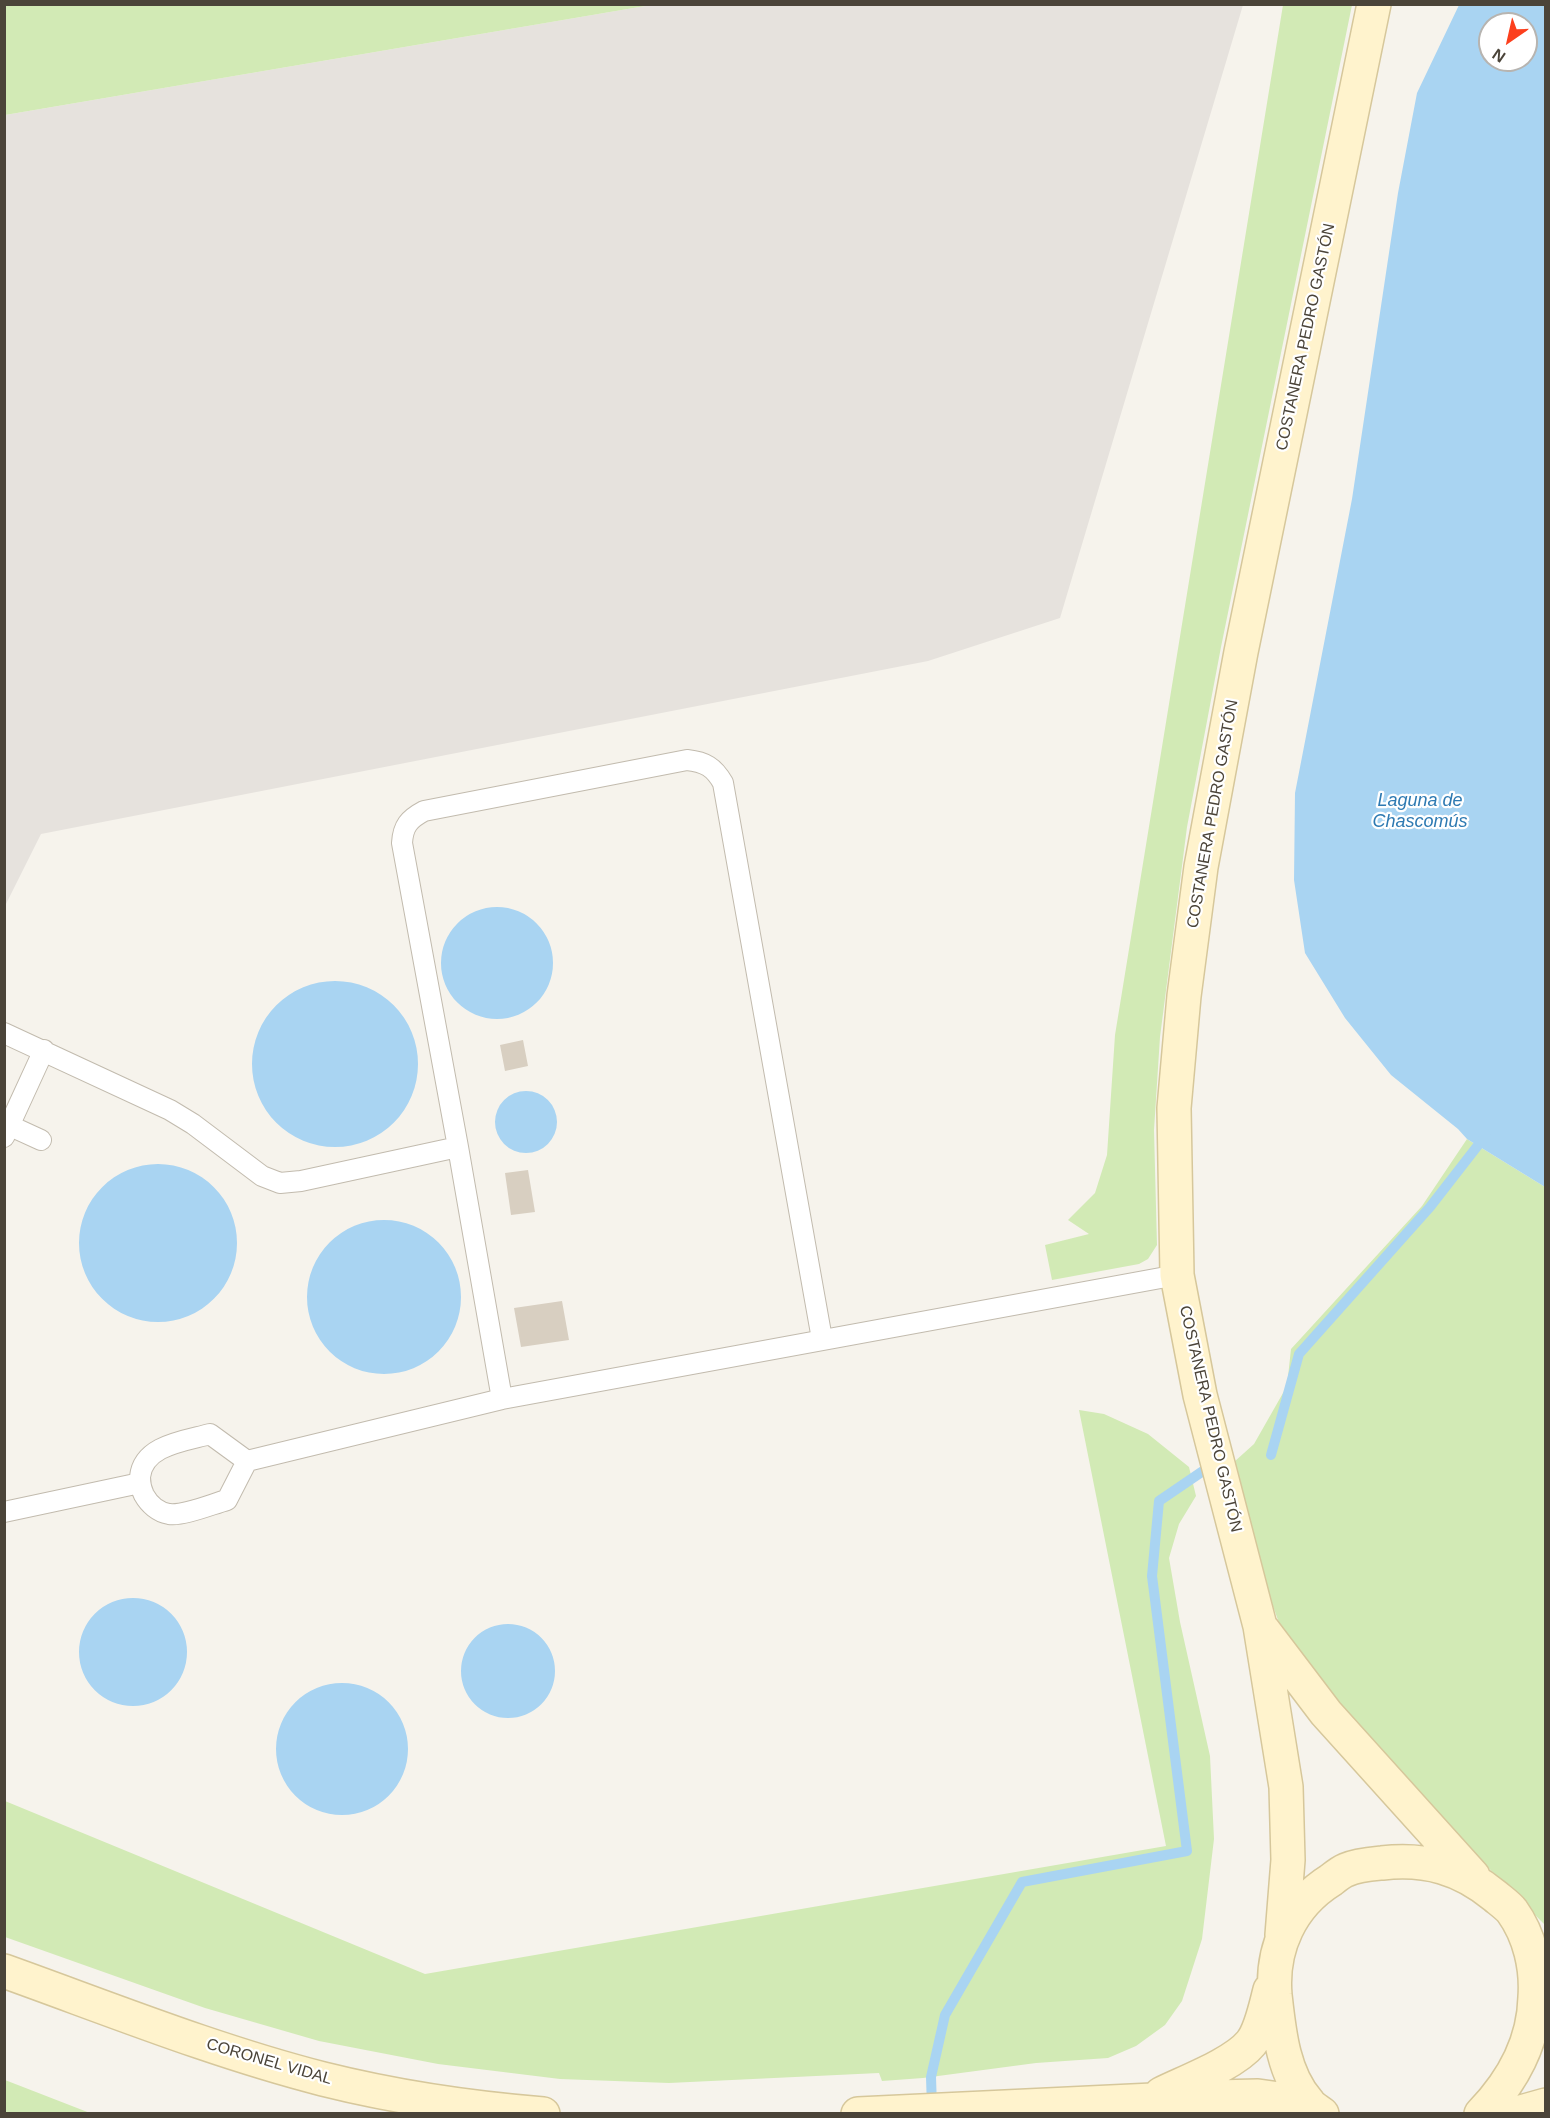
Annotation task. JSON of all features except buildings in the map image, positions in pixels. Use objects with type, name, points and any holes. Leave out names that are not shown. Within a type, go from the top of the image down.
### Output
[{"type":"main road","name":"COSTANERA PEDRO GASTÓN","points":[[1282,1935],[1288,1860],[1286,1787],[1260,1626],[1200,1395],[1177,1275],[1174,1108],[1184,996],[1201,867],[1241,652],[1374,4]]},
{"type":"main road","name":"COSTANERA PEDRO GASTÓN","points":[[1260,1626],[1326,1713],[1478,1882]]},
{"type":"main road","points":[[1147,2100],[1225,2063],[1252,2043],[1264,2015],[1282,1935],[1301,1903],[1316,1889],[1346,1870],[1371,1864],[1408,1862],[1451,1869],[1478,1882],[1545,1941]]},
{"type":"main road","points":[[1481,2114],[1499,2096],[1516,2069],[1527,2042],[1535,2012],[1536,1981],[1532,1954],[1525,1934],[1512,1910]]},
{"type":"main road","name":"CORONEL VIDAL","points":[[4,1971],[221,2049],[324,2079],[423,2099],[543,2114]]},
{"type":"main road","points":[[1273,1976],[1282,2043],[1293,2078],[1315,2108]]},
{"type":"main road","points":[[858,2114],[1258,2097],[1315,2108]]},
{"type":"main road","points":[[1514,2114],[1545,2104]]},
{"type":"lane","points":[[502,1399],[402,843],[403,830],[412,818],[424,811],[687,760],[704,762],[717,771],[723,783],[822,1339]]},
{"type":"lane","points":[[4,1033],[170,1110],[193,1124],[262,1176],[280,1183],[301,1181],[458,1147]]},
{"type":"lane","points":[[41,1140],[6,1128],[44,1050]]},
{"type":"lane","points":[[247,1461],[210,1434],[162,1448],[153,1453],[145,1462],[140,1483],[149,1503],[158,1510],[169,1514],[180,1513],[227,1500],[247,1461],[502,1399],[1177,1275]]},
{"type":"lane","points":[[4,1512],[140,1483]]},
{"type":"shaded area","points":[[651,5],[1243,5],[1060,618],[928,661],[41,834],[5,906],[5,115]]},
{"type":"green space","points":[[5,4],[651,4],[651,5],[5,115]]},
{"type":"green space","points":[[1283,5],[1352,5],[1221,647],[1187,827],[1160,1037],[1154,1130],[1157,1245],[1148,1259],[1139,1264],[1052,1280],[1045,1245],[1089,1234],[1068,1220],[1095,1193],[1107,1155],[1115,1035]]},
{"type":"green space","points":[[1467,1139],[1545,1187],[1545,1925],[1438,1817],[1303,1662],[1278,1620],[1262,1576],[1234,1462],[1254,1444],[1287,1386],[1291,1349],[1422,1206]]},
{"type":"green space","points":[[1079,1410],[1104,1414],[1148,1434],[1189,1467],[1196,1496],[1179,1524],[1169,1558],[1180,1622],[1210,1756],[1214,1839],[1202,1939],[1182,2001],[1165,2025],[1136,2046],[1108,2058],[1036,2063],[882,2081],[879,2073],[669,2083],[560,2079],[438,2064],[319,2041],[205,2008],[5,1937],[5,1801],[425,1974],[1166,1846]]},
{"type":"green space","points":[[5,2080],[90,2113],[5,2113]]},
{"type":"water","name":"Laguna de Chascomús","points":[[1459,5],[1545,5],[1545,1187],[1467,1139],[1458,1129],[1391,1075],[1345,1018],[1305,953],[1294,880],[1295,793],[1352,499],[1398,193],[1417,93]]},
{"type":"water","points":[[497,907],[518,911],[537,923],[549,942],[553,963],[549,984],[537,1003],[518,1015],[497,1019],[476,1015],[457,1003],[445,984],[441,963],[445,942],[457,923],[476,911]]},
{"type":"water","points":[[335,981],[351,982],[367,987],[394,1005],[412,1032],[417,1048],[417,1080],[412,1096],[394,1123],[367,1141],[351,1146],[335,1147],[319,1146],[303,1141],[276,1123],[258,1096],[253,1080],[252,1064],[253,1048],[258,1032],[276,1005],[303,987],[319,982]]},
{"type":"water","points":[[526,1091],[543,1096],[548,1100],[552,1105],[557,1122],[552,1139],[548,1144],[543,1148],[526,1153],[509,1148],[504,1144],[500,1139],[495,1122],[500,1105],[504,1100],[509,1096]]},
{"type":"water","points":[[158,1164],[173,1165],[188,1170],[202,1177],[214,1187],[224,1199],[231,1213],[236,1228],[236,1258],[231,1273],[224,1287],[214,1299],[202,1309],[188,1316],[173,1321],[158,1322],[143,1321],[128,1316],[114,1309],[102,1299],[92,1287],[85,1273],[80,1258],[79,1243],[80,1228],[85,1213],[92,1199],[102,1187],[114,1177],[128,1170],[143,1165]]},
{"type":"water","points":[[384,1220],[414,1225],[439,1242],[456,1267],[461,1297],[456,1327],[439,1352],[414,1369],[384,1374],[354,1369],[329,1352],[312,1327],[307,1297],[312,1267],[329,1242],[354,1225]]},
{"type":"water","points":[[133,1598],[154,1602],[171,1614],[183,1631],[187,1652],[183,1673],[171,1690],[154,1702],[133,1706],[112,1702],[95,1690],[83,1673],[79,1652],[83,1631],[95,1614],[112,1602]]},
{"type":"water","points":[[508,1624],[526,1627],[541,1638],[552,1653],[555,1671],[552,1689],[541,1704],[526,1715],[508,1718],[490,1715],[475,1704],[464,1689],[461,1671],[464,1653],[475,1638],[490,1627]]},
{"type":"water","points":[[342,1683],[367,1688],[389,1702],[403,1724],[408,1749],[403,1774],[389,1796],[367,1810],[342,1815],[317,1810],[295,1796],[281,1774],[276,1749],[281,1724],[295,1702],[317,1688]]},
{"type":"waterway","points":[[1271,1455],[1299,1354],[1430,1207],[1486,1135]]},
{"type":"waterway","points":[[932,2107],[931,2077],[945,2015],[1022,1882],[1187,1851],[1152,1576],[1159,1501],[1203,1471]]}]
